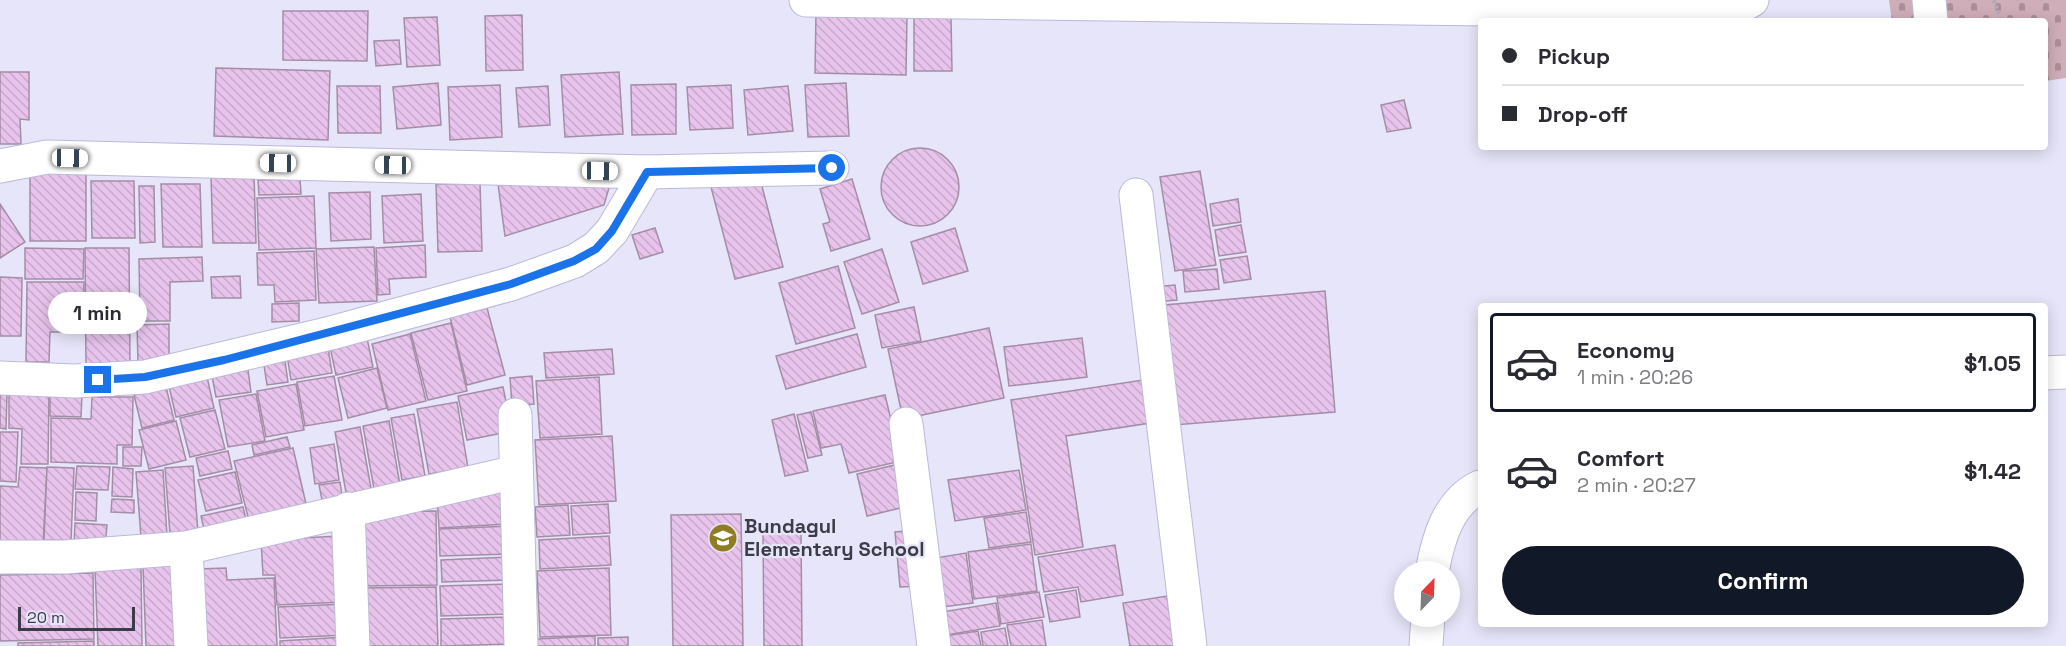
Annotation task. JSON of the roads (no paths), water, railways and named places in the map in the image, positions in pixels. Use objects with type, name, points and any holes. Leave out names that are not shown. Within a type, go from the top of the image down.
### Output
[{"type":"street","points":[[806,0],[1713,12],[1738,8],[1752,0]]},
{"type":"street","points":[[1929,0],[1931,18]]},
{"type":"street","points":[[0,166],[47,157],[647,172],[832,168]]},
{"type":"street","points":[[0,378],[75,381],[145,377],[331,333],[511,284],[574,261],[596,249],[612,231],[647,172]]},
{"type":"street","points":[[1136,195],[1190,646]]},
{"type":"street","points":[[2048,373],[2066,372]]},
{"type":"street","points":[[515,415],[521,646]]},
{"type":"street","points":[[906,424],[934,646]]},
{"type":"street","points":[[0,557],[186,549],[348,509],[516,472]]},
{"type":"street","points":[[1434,561],[1436,548],[1452,511],[1462,498],[1478,488]]},
{"type":"street","points":[[348,509],[353,646]]},
{"type":"street","points":[[186,549],[191,646]]},
{"type":"street","points":[[1426,646],[1427,627]]},
{"type":"place","name":"Bundagul Elementary School","points":[[723,538]]}]
